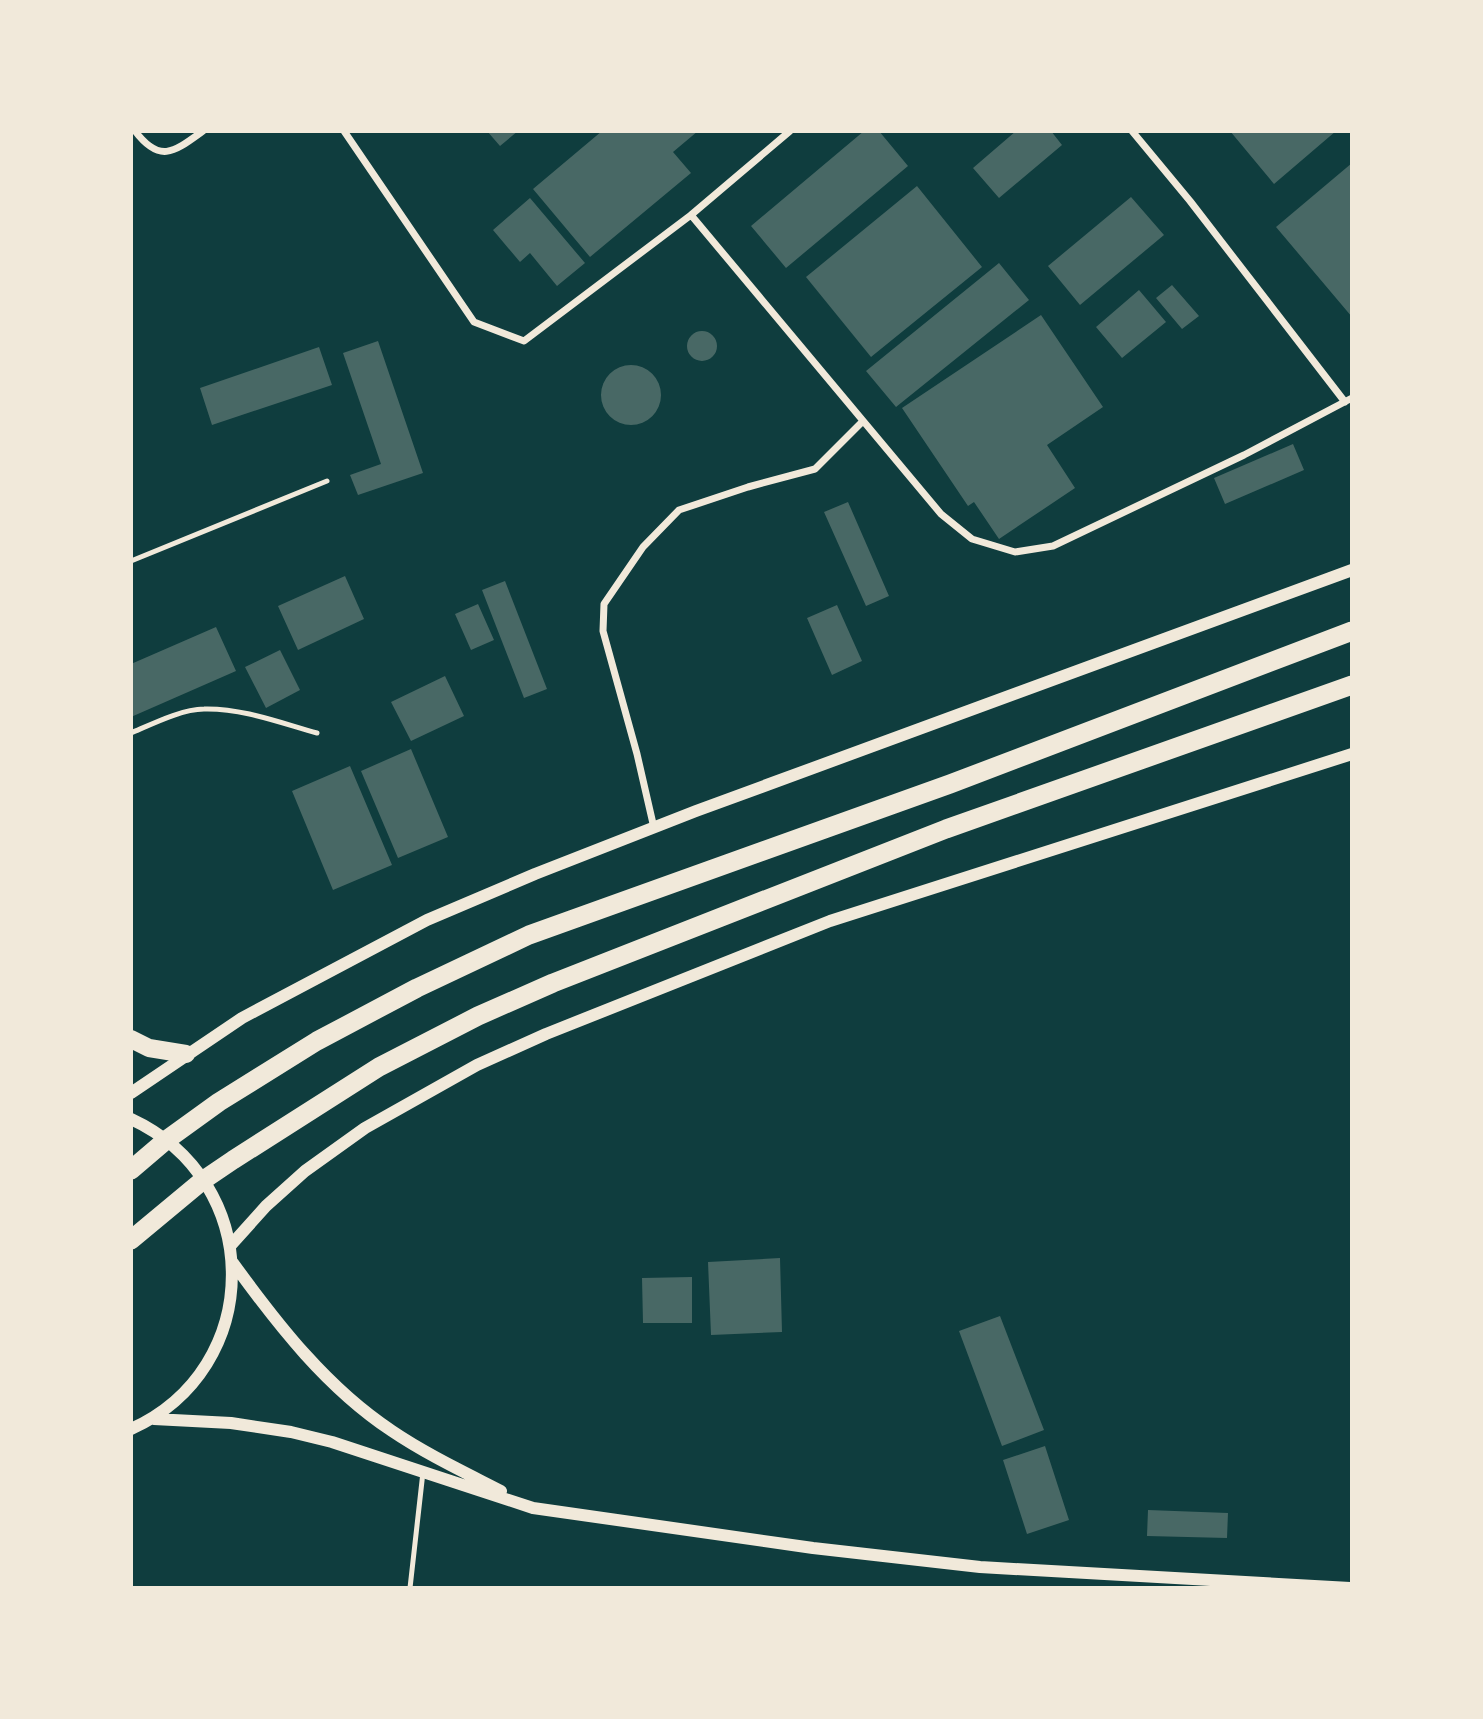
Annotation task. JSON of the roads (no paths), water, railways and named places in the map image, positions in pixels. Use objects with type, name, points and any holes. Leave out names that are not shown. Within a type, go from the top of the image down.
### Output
[{"type":"highway","points":[[131,1170],[165,1141],[219,1102],[317,1041],[528,934],[950,784],[1352,631]]},
{"type":"highway","points":[[131,1240],[202,1181],[233,1160],[379,1067],[478,1016],[566,978],[946,829],[1352,685]]},
{"type":"main road","points":[[131,1039],[149,1048],[186,1054]]},
{"type":"street","points":[[135,131],[148,147],[159,152],[172,150],[203,131]]},
{"type":"street","points":[[344,131],[474,322],[524,341],[691,215],[790,131]]},
{"type":"street","points":[[691,215],[941,514],[972,539],[1015,552],[1053,546],[1244,455],[1348,400],[1132,131]]},
{"type":"street","points":[[654,828],[628,718],[603,631],[604,604],[643,547],[679,510],[748,486],[815,469],[863,421]]},
{"type":"street","points":[[131,1093],[242,1017],[427,920],[654,828],[1352,570]]},
{"type":"street","points":[[231,1245],[266,1206],[305,1171],[365,1128],[477,1065],[546,1034],[831,921],[1352,754]]},
{"type":"street","points":[[131,1119],[158,1133],[198,1170],[213,1193],[224,1219],[233,1263],[230,1308],[215,1351],[189,1389],[154,1419],[131,1429]]},
{"type":"street","points":[[233,1263],[270,1314],[319,1369],[391,1430],[533,1508]]},
{"type":"street","points":[[154,1419],[231,1423],[291,1432],[332,1442],[533,1508],[813,1548],[980,1567],[1350,1588]]},
{"type":"lane","points":[[131,561],[327,481]]},
{"type":"lane","points":[[131,733],[160,720],[202,708],[240,712],[317,733]]},
{"type":"lane","points":[[410,1588],[423,1472]]}]
